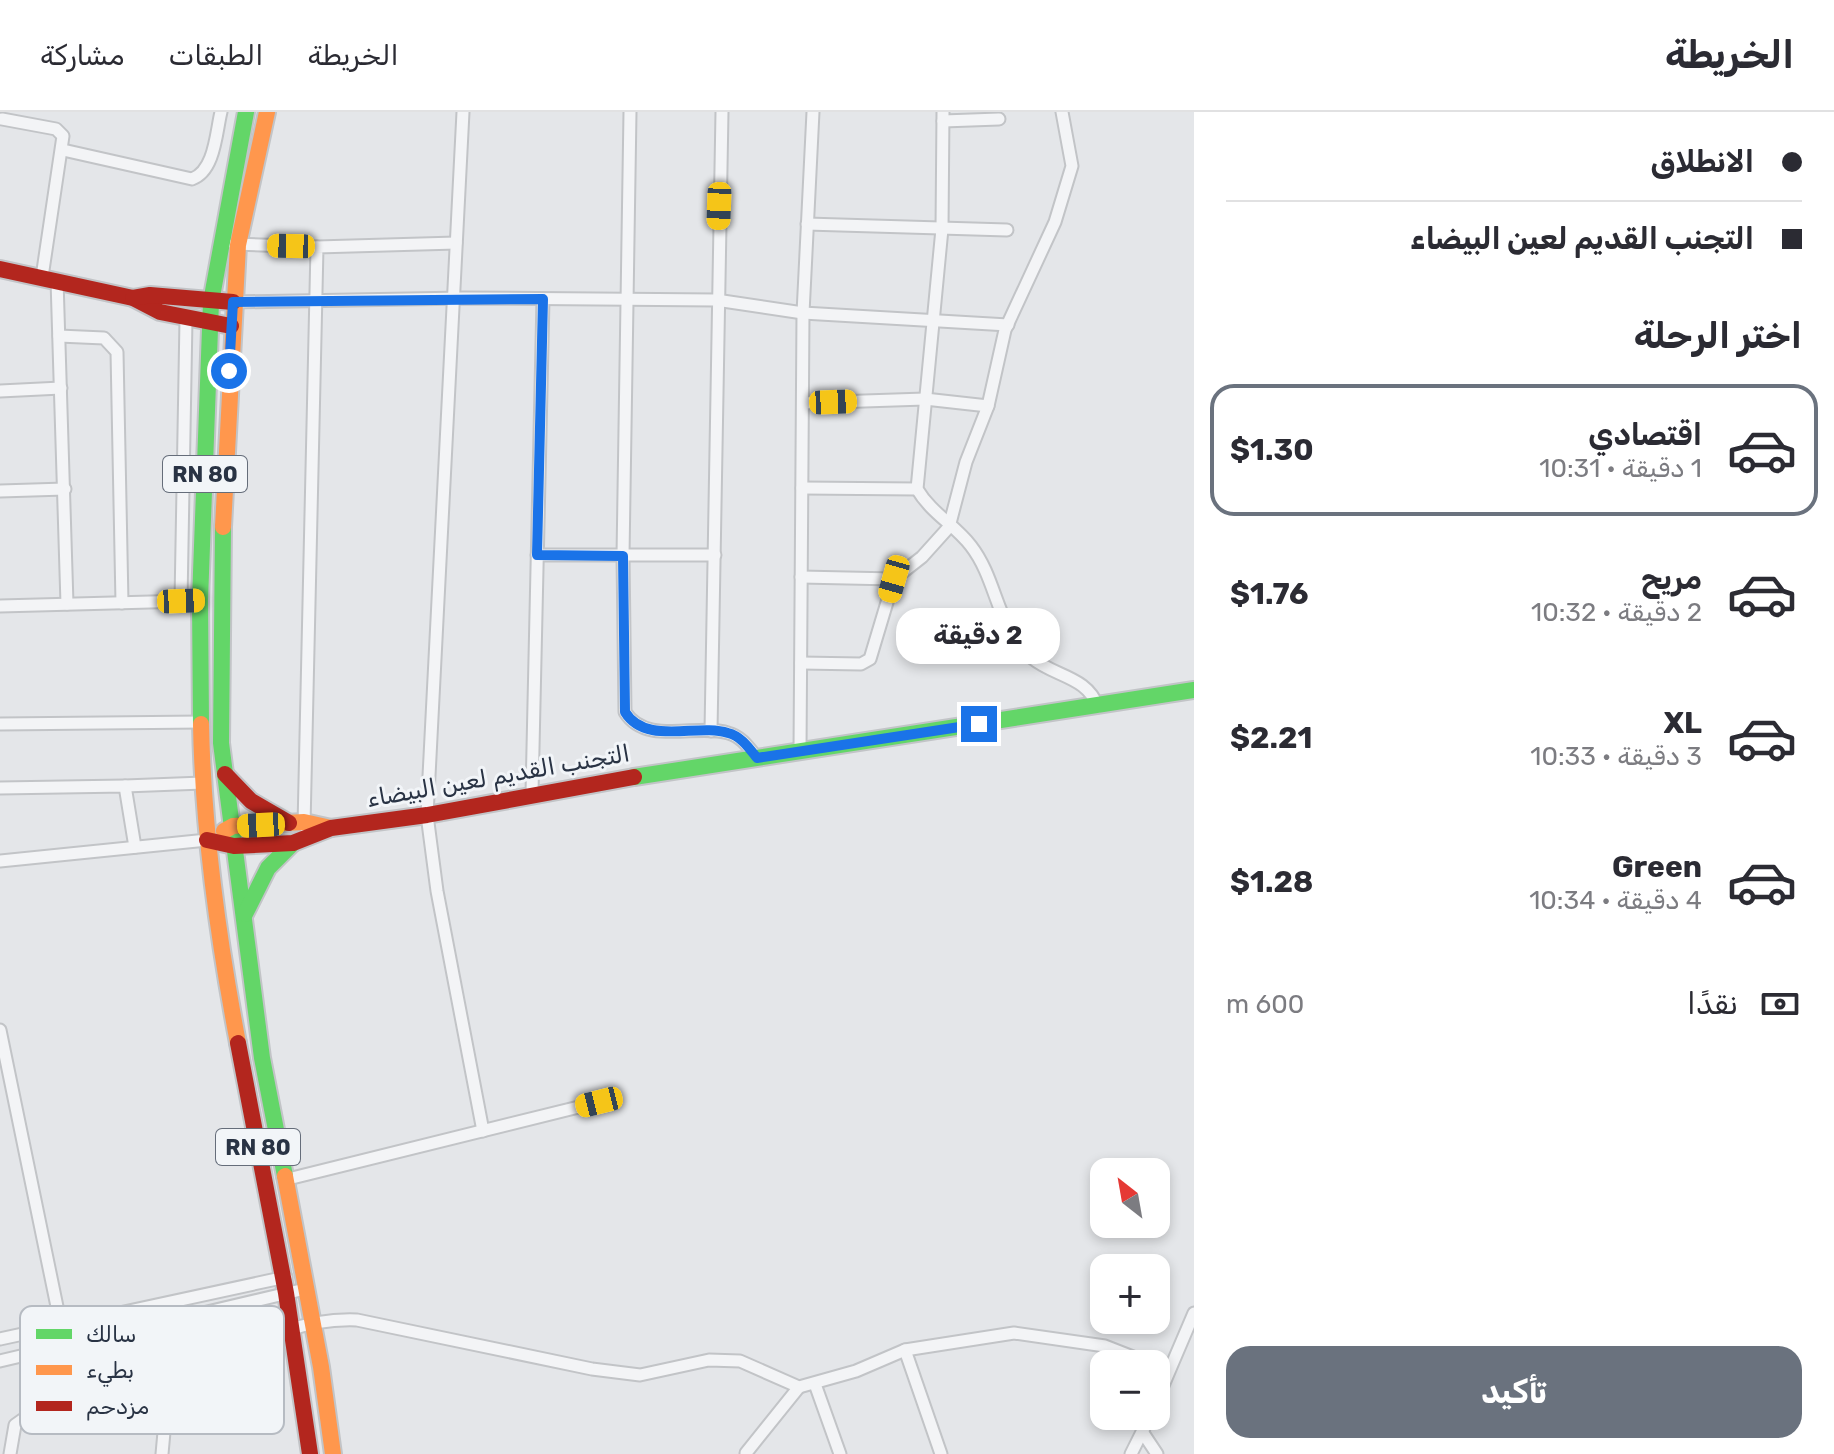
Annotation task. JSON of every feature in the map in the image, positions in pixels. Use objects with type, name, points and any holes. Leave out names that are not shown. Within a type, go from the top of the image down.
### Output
[{"type":"main road","name":"RN 80","points":[[246,112],[219,243],[211,302],[200,600],[203,783],[207,840],[228,990],[284,1286],[310,1454]]},
{"type":"main road","name":"RN 80","points":[[267,112],[238,245],[231,326],[220,683],[225,774],[262,1058],[312,1322],[333,1454]]},
{"type":"main road","points":[[0,269],[133,298],[150,295],[233,302]]},
{"type":"main road","points":[[133,298],[147,308],[186,319],[231,326]]},
{"type":"main road","name":"التجنب القديم لعين البيضاء","points":[[298,832],[427,815],[532,793],[1194,690]]},
{"type":"main road","points":[[225,774],[251,801],[298,832]]},
{"type":"main road","points":[[207,840],[233,826],[298,832]]},
{"type":"main road","points":[[207,840],[234,846],[298,832]]},
{"type":"main road","points":[[244,916],[268,868],[298,832]]},
{"type":"street","points":[[63,150],[192,179],[199,176],[210,160],[221,112]]},
{"type":"street","points":[[463,112],[427,815],[437,891],[483,1131]]},
{"type":"street","points":[[623,112],[641,112]]},
{"type":"street","points":[[630,112],[623,556],[625,712],[637,724],[657,730],[729,733],[745,743],[757,758]]},
{"type":"street","points":[[711,731],[716,300],[722,112]]},
{"type":"street","points":[[800,751],[803,313],[813,112]]},
{"type":"street","points":[[801,663],[861,664],[870,659],[894,579],[922,557],[949,527],[966,462],[988,406],[1008,325],[1055,222],[1072,166],[1062,112]]},
{"type":"street","points":[[999,119],[943,116],[942,229],[917,489],[977,555],[1016,644],[1035,661],[1082,683],[1093,694],[1098,707]]},
{"type":"street","points":[[2,120],[59,131],[63,150],[49,279],[59,336],[67,604]]},
{"type":"street","points":[[807,224],[1007,230]]},
{"type":"street","points":[[219,243],[317,247],[456,243]]},
{"type":"street","points":[[298,832],[317,247]]},
{"type":"street","points":[[233,302],[453,298],[716,300],[803,313],[1008,325]]},
{"type":"street","points":[[532,793],[543,299]]},
{"type":"street","points":[[181,601],[181,463],[186,319]]},
{"type":"street","points":[[59,336],[104,338],[117,352],[122,603]]},
{"type":"street","points":[[0,391],[61,388]]},
{"type":"street","points":[[803,403],[925,399],[988,406]]},
{"type":"street","points":[[181,463],[205,463]]},
{"type":"street","points":[[802,488],[917,489]]},
{"type":"street","points":[[0,491],[65,489]]},
{"type":"street","points":[[181,546],[202,545]]},
{"type":"street","points":[[537,555],[715,555]]},
{"type":"street","points":[[801,577],[894,579]]},
{"type":"street","points":[[0,606],[200,600]]},
{"type":"street","points":[[0,724],[202,722]]},
{"type":"street","points":[[0,788],[203,783]]},
{"type":"street","points":[[125,786],[135,847]]},
{"type":"street","points":[[0,861],[207,840]]},
{"type":"street","points":[[0,1030],[57,1306]]},
{"type":"street","points":[[284,1180],[599,1102]]},
{"type":"street","points":[[208,1306],[304,1281]]},
{"type":"street","points":[[172,1306],[284,1286]]},
{"type":"street","points":[[1170,1369],[1194,1313]]},
{"type":"street","points":[[284,1331],[312,1322],[357,1320],[592,1369],[640,1375],[709,1360],[740,1361],[799,1387],[815,1384],[905,1350],[1014,1333],[1115,1350]]},
{"type":"street","points":[[0,1339],[20,1335]]},
{"type":"street","points":[[905,1350],[941,1454]]},
{"type":"street","points":[[0,1361],[20,1356]]},
{"type":"street","points":[[815,1384],[840,1454]]},
{"type":"street","points":[[745,1454],[799,1387]]},
{"type":"street","points":[[10,1454],[15,1425],[20,1421]]},
{"type":"street","points":[[1131,1454],[1144,1430]]},
{"type":"street","points":[[1143,1433],[1157,1454]]},
{"type":"street","points":[[162,1454],[164,1434]]},
{"type":"traffic: fast","points":[[201,724],[200,600],[211,302],[246,112]]},
{"type":"traffic: fast","points":[[223,527],[221,743],[262,1058],[285,1176]]},
{"type":"traffic: fast","points":[[634,777],[1194,690]]},
{"type":"traffic: fast","points":[[245,914],[268,868],[293,843]]},
{"type":"traffic: slow","points":[[223,527],[238,245],[267,112]]},
{"type":"traffic: slow","points":[[201,724],[213,884],[238,1043]]},
{"type":"traffic: slow","points":[[224,831],[233,826],[304,822],[331,828]]},
{"type":"traffic: slow","points":[[285,1176],[321,1367],[333,1454]]},
{"type":"traffic: jam","points":[[0,269],[133,298],[160,312],[231,326]]},
{"type":"traffic: jam","points":[[133,298],[150,295],[233,302]]},
{"type":"traffic: jam","points":[[225,774],[251,801],[289,823]]},
{"type":"traffic: jam","points":[[207,840],[234,846],[293,843],[331,828],[427,815],[634,777]]},
{"type":"traffic: jam","points":[[238,1043],[286,1293],[310,1454]]},
{"type":"route","points":[[229,371],[233,302],[543,299],[537,555],[623,556],[625,712],[629,718],[657,730],[729,733],[745,743],[757,758],[979,724]]}]
